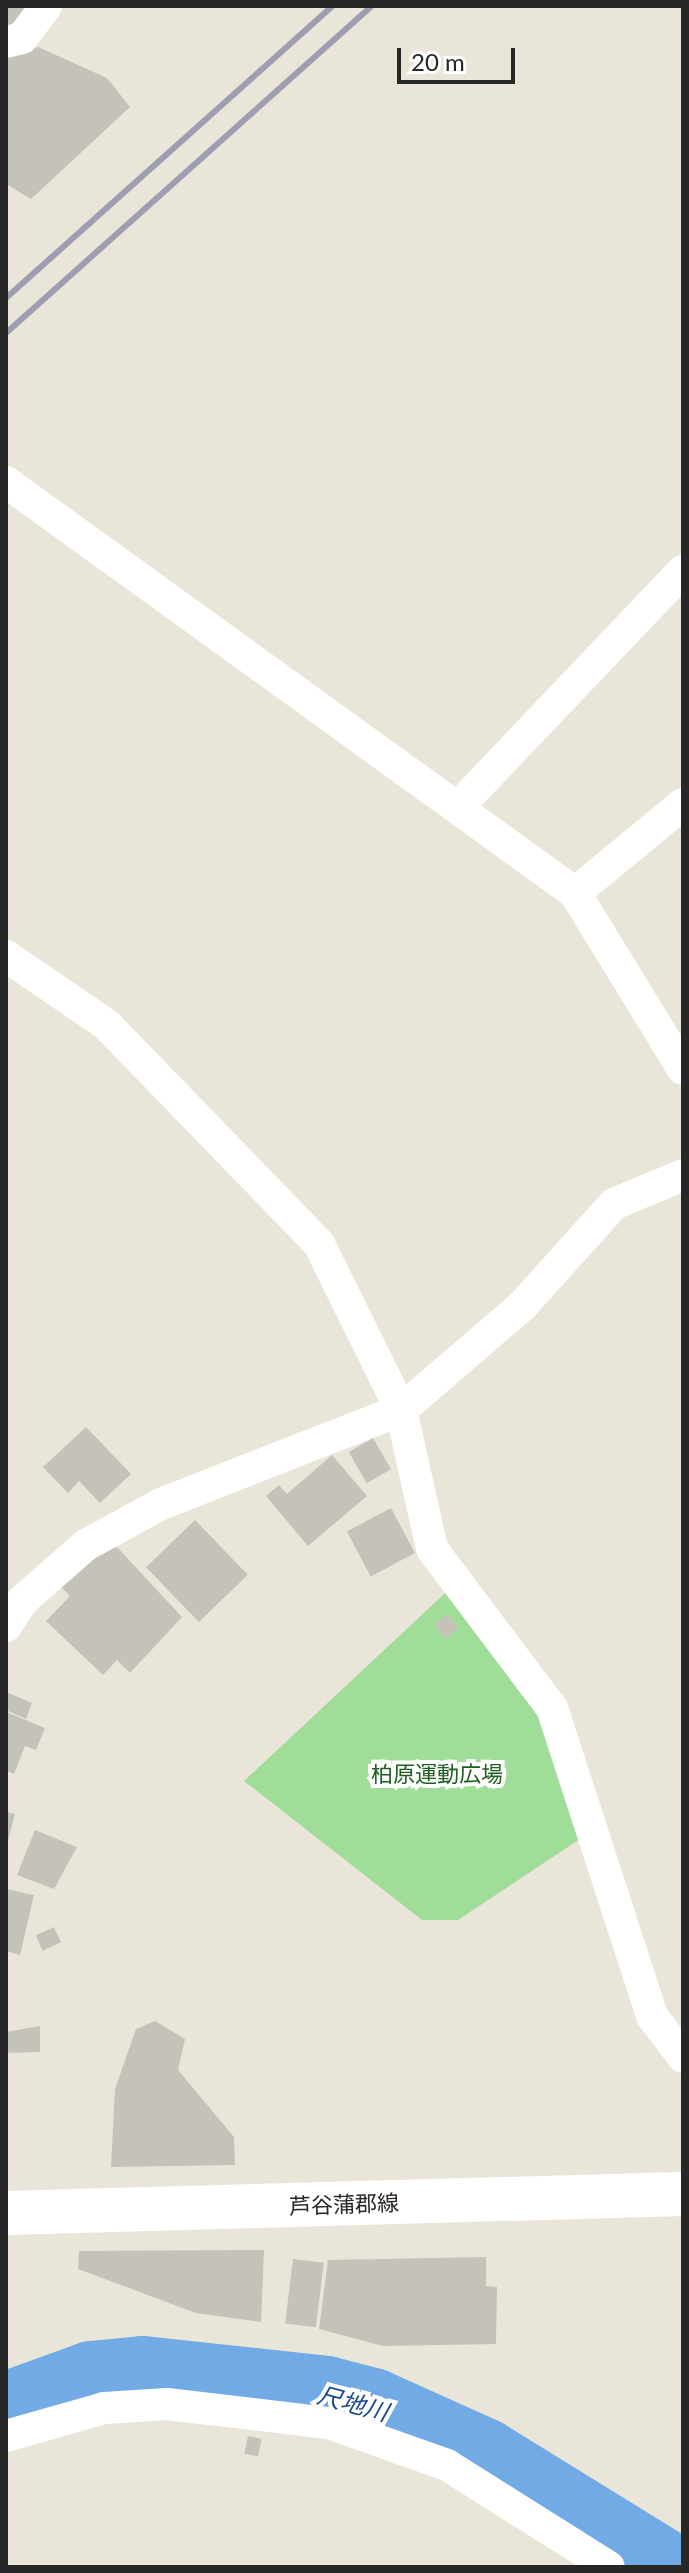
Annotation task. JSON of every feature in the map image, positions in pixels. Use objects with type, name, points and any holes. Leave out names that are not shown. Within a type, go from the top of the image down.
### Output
[{"type":"main road","name":"芦谷蒲郡線","points":[[6,2213],[683,2194]]},
{"type":"street","points":[[6,42],[22,38],[46,6]]},
{"type":"street","points":[[6,482],[459,806],[575,893],[683,1069]]},
{"type":"street","points":[[459,806],[683,571]]},
{"type":"street","points":[[575,893],[683,804]]},
{"type":"street","points":[[6,956],[107,1025],[319,1244],[401,1410],[432,1549],[552,1708],[652,2016],[683,2057]]},
{"type":"street","points":[[6,1626],[22,1601],[86,1545],[161,1504],[401,1410],[522,1306],[614,1204],[683,1175]]},
{"type":"street","points":[[6,2436],[104,2408],[167,2404],[329,2423],[447,2465],[609,2567]]},
{"type":"green space","name":"柏原運動広場","points":[[457,1582],[552,1708],[580,1839],[458,1920],[422,1920],[244,1781]]},
{"type":"building","points":[[6,6],[35,6],[25,22],[6,27]]},
{"type":"building","points":[[38,47],[107,78],[130,107],[31,199],[6,184],[6,57]]},
{"type":"building","points":[[86,1427],[131,1474],[100,1503],[79,1481],[68,1493],[43,1467]]},
{"type":"building","points":[[373,1438],[391,1469],[367,1483],[349,1452]]},
{"type":"building","points":[[332,1455],[367,1496],[308,1546],[266,1496],[279,1485],[287,1494]]},
{"type":"building","points":[[391,1508],[415,1553],[371,1577],[347,1531]]},
{"type":"building","points":[[195,1520],[248,1575],[199,1622],[146,1567]]},
{"type":"building","points":[[117,1547],[182,1617],[130,1673],[117,1660],[103,1675],[46,1621],[70,1596],[61,1587],[90,1556]]},
{"type":"building","points":[[447,1614],[459,1628],[446,1639],[434,1625]]},
{"type":"building","points":[[6,1692],[32,1703],[26,1719],[6,1710]]},
{"type":"building","points":[[6,1712],[45,1728],[36,1750],[25,1746],[14,1774],[6,1771]]},
{"type":"building","points":[[6,1812],[15,1814],[7,1845],[6,1845]]},
{"type":"building","points":[[35,1830],[77,1847],[54,1889],[17,1875]]},
{"type":"building","points":[[6,1889],[34,1895],[20,1955],[6,1951]]},
{"type":"building","points":[[54,1927],[61,1943],[43,1951],[36,1935]]},
{"type":"building","points":[[155,2021],[185,2039],[178,2070],[234,2137],[235,2165],[111,2167],[115,2089],[136,2029]]},
{"type":"building","points":[[40,2026],[40,2052],[6,2053],[6,2032]]},
{"type":"building","points":[[264,2250],[261,2322],[196,2313],[78,2269],[79,2251]]},
{"type":"building","points":[[486,2257],[486,2286],[497,2287],[496,2344],[383,2346],[319,2329],[328,2260]]},
{"type":"building","points":[[293,2259],[324,2263],[316,2327],[285,2324]]},
{"type":"building","points":[[248,2436],[262,2439],[258,2457],[244,2454]]},
{"type":"waterway","name":"尺地川","points":[[6,2408],[91,2377],[143,2372],[326,2392],[373,2404],[484,2454],[667,2567]]},
{"type":"railway","points":[[6,298],[333,6]]},
{"type":"railway","points":[[6,333],[372,6]]}]
